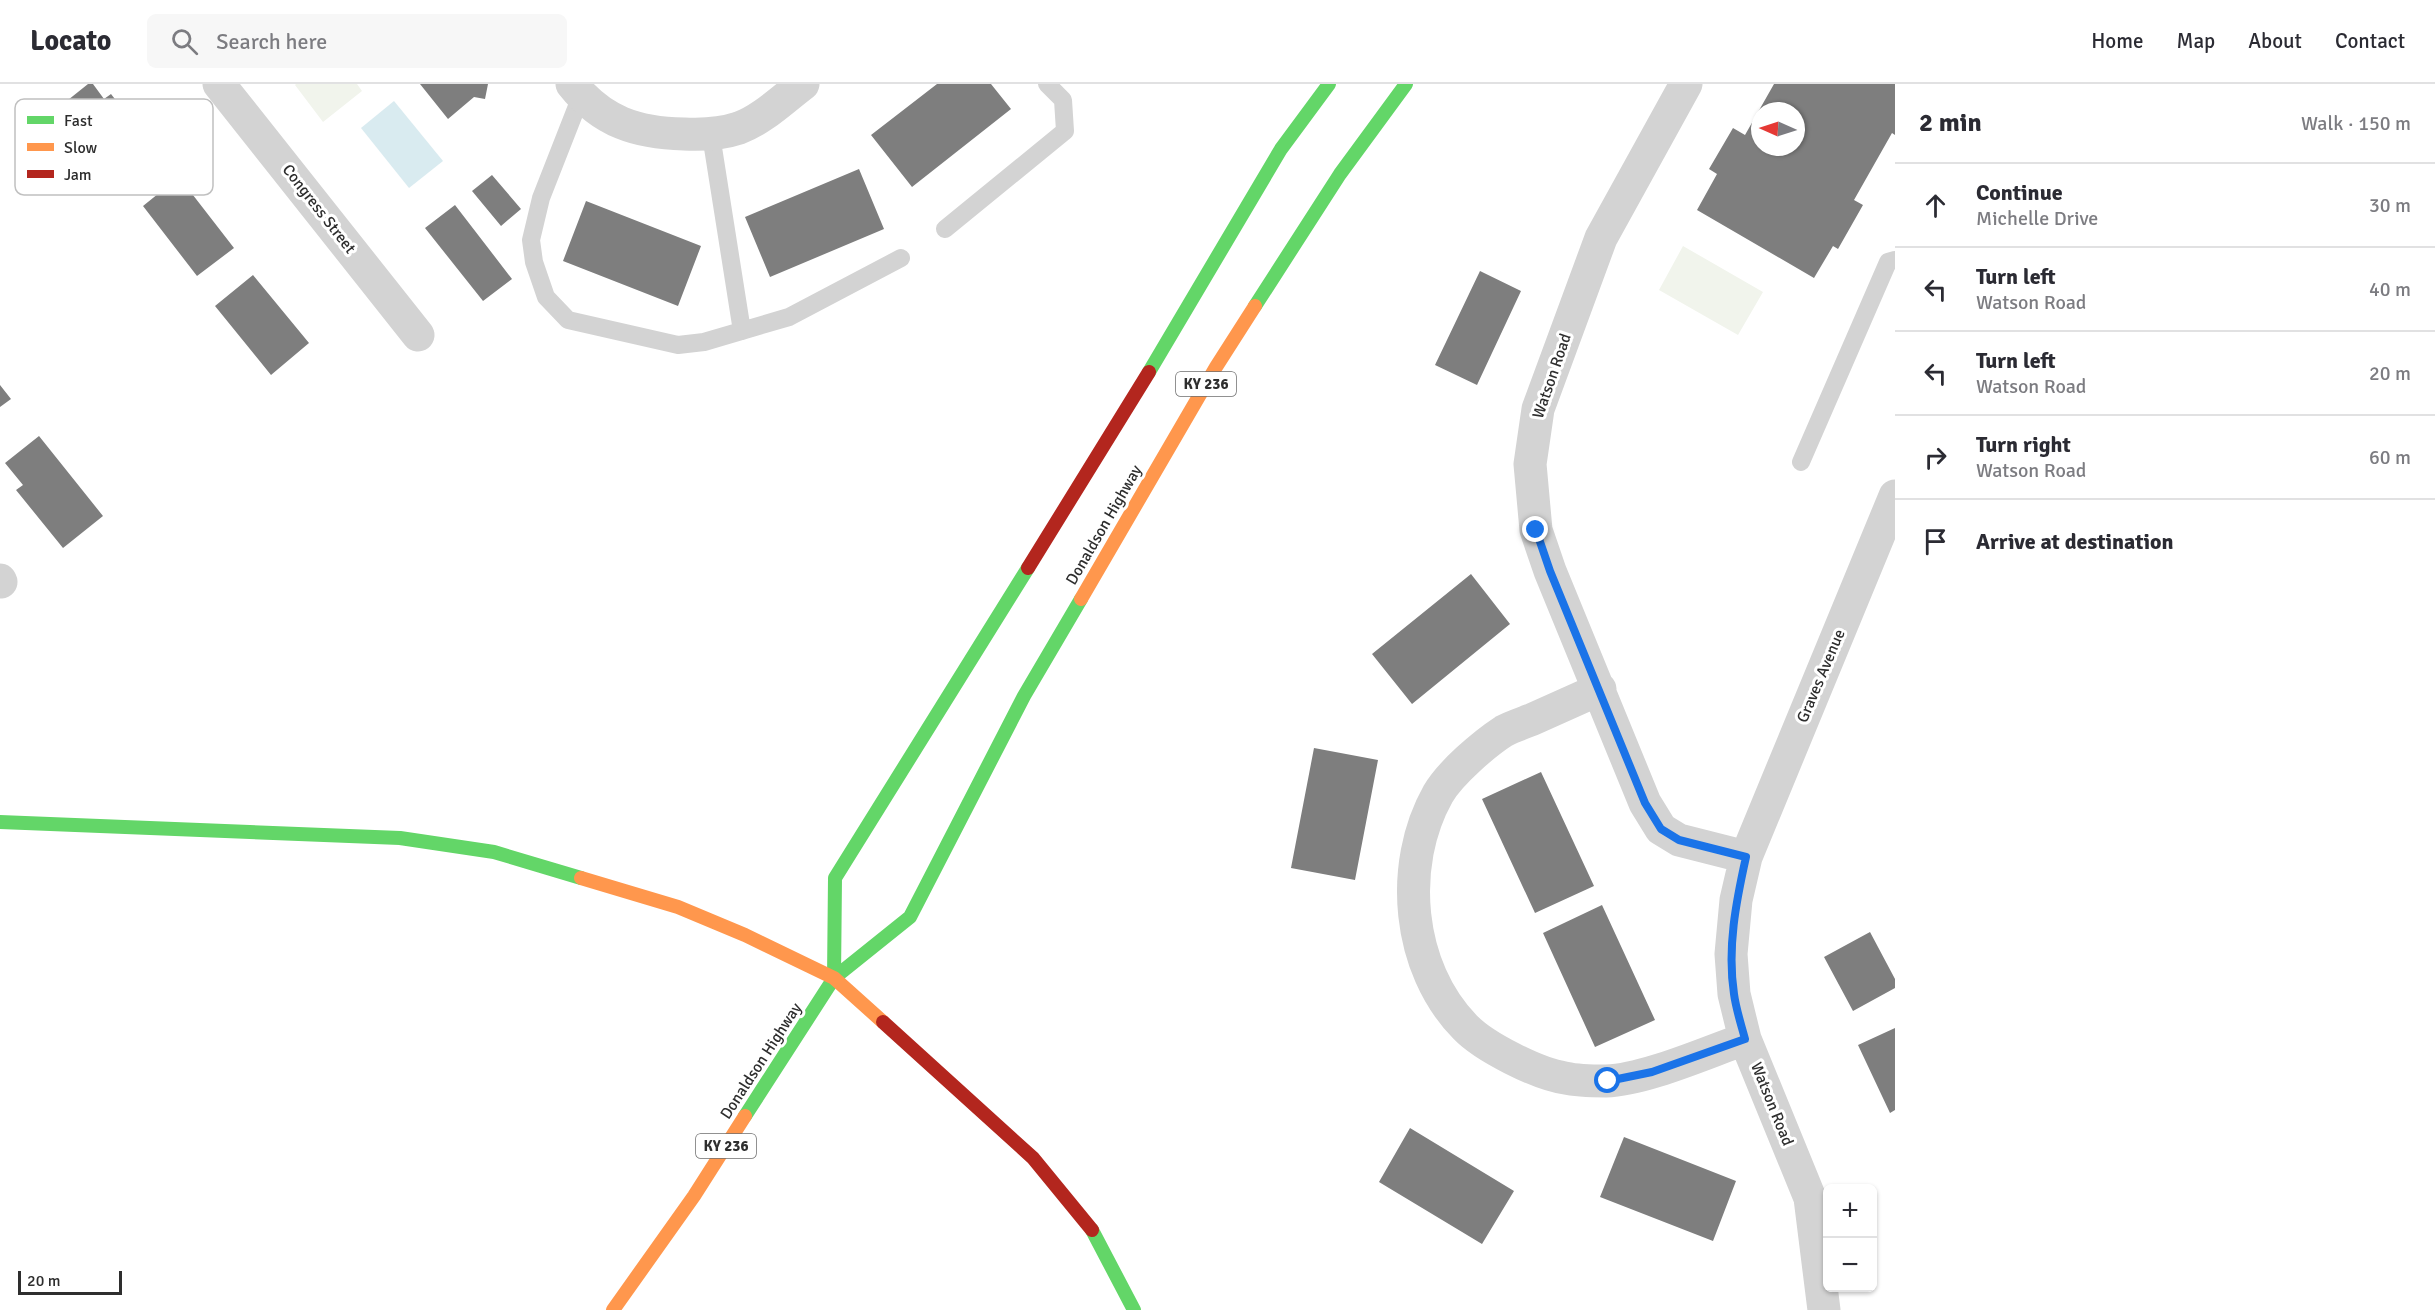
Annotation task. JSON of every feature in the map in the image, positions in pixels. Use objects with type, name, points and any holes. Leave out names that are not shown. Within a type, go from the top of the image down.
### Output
[{"type":"main road","name":"KY 236","points":[[834,978],[836,878],[1140,387],[1281,149],[1329,84]]},
{"type":"main road","name":"Donaldson Highway","points":[[612,1310],[694,1196],[834,978],[910,918],[1024,696],[1216,367],[1340,174],[1406,84]]},
{"type":"main road","points":[[0,822],[400,838],[494,852],[678,907],[745,935],[834,978],[1033,1158],[1091,1229],[1134,1310]]},
{"type":"street","name":"Congress Street","points":[[219,84],[418,335]]},
{"type":"street","points":[[576,90],[609,118],[634,129],[661,134],[711,135],[739,128],[760,117],[803,84]]},
{"type":"street","name":"Watson Road","points":[[1686,84],[1602,238],[1538,409],[1530,464],[1536,530],[1550,571],[1645,803],[1661,829],[1679,840],[1746,857],[1736,900],[1731,954],[1734,994],[1745,1039],[1810,1198],[1824,1310]]},
{"type":"street","name":"Graves Avenue","points":[[1746,857],[1895,496]]},
{"type":"street","points":[[1600,689],[1504,731],[1463,765],[1439,792],[1421,832],[1415,867],[1414,903],[1420,949],[1436,988],[1465,1027],[1494,1048],[1564,1078],[1608,1081],[1652,1072],[1745,1039]]},
{"type":"lane","points":[[945,228],[1065,131],[1063,100],[1047,84]]},
{"type":"lane","points":[[576,90],[541,198],[531,240],[534,262],[546,297],[568,320],[678,345],[704,342],[789,317],[901,258]]},
{"type":"lane","points":[[711,135],[742,331]]},
{"type":"lane","points":[[1801,462],[1888,262],[1895,260]]},
{"type":"shaded area","points":[[296,84],[357,84],[362,91],[323,122]]},
{"type":"shaded area","points":[[394,101],[443,161],[409,188],[361,128]]},
{"type":"shaded area","points":[[1683,246],[1763,292],[1738,335],[1659,290]]},
{"type":"building","points":[[88,84],[93,84],[104,99],[69,99]]},
{"type":"building","points":[[420,84],[488,84],[485,99],[474,97],[448,119]]},
{"type":"building","points":[[937,84],[991,84],[1011,109],[912,187],[871,135]]},
{"type":"building","points":[[1774,84],[1895,84],[1895,135],[1892,133],[1854,200],[1863,205],[1838,249],[1833,246],[1814,278],[1697,210],[1717,174],[1709,169],[1733,128],[1745,135],[1751,124],[1751,156],[1805,156],[1805,102],[1764,102]]},
{"type":"building","points":[[111,94],[115,99],[104,99]]},
{"type":"building","points":[[859,169],[884,229],[770,277],[745,217]]},
{"type":"building","points":[[492,175],[521,209],[501,226],[472,191]]},
{"type":"building","points":[[157,195],[193,195],[234,248],[197,276],[143,206]]},
{"type":"building","points":[[586,201],[701,246],[678,306],[563,261]]},
{"type":"building","points":[[455,205],[512,279],[483,301],[425,228]]},
{"type":"building","points":[[1480,271],[1521,291],[1477,385],[1435,365]]},
{"type":"building","points":[[253,275],[309,343],[271,375],[215,306]]},
{"type":"building","points":[[0,385],[11,399],[0,407]]},
{"type":"building","points":[[39,436],[103,516],[63,548],[16,490],[23,485],[5,463]]},
{"type":"building","points":[[1471,574],[1510,624],[1412,704],[1372,654]]},
{"type":"building","points":[[1314,748],[1378,760],[1355,880],[1291,868]]},
{"type":"building","points":[[1541,772],[1594,886],[1535,913],[1482,799]]},
{"type":"building","points":[[1602,905],[1655,1020],[1595,1047],[1543,933]]},
{"type":"building","points":[[1870,932],[1895,979],[1895,988],[1853,1011],[1824,957]]},
{"type":"building","points":[[1895,1028],[1895,1110],[1890,1113],[1858,1045]]},
{"type":"building","points":[[1410,1128],[1514,1191],[1482,1244],[1379,1182]]},
{"type":"building","points":[[1624,1137],[1736,1181],[1713,1241],[1600,1197]]},
{"type":"traffic: fast","points":[[1149,372],[1281,149],[1329,84]]},
{"type":"traffic: fast","points":[[1255,306],[1340,174],[1406,84]]},
{"type":"traffic: fast","points":[[834,978],[835,878],[1028,568]]},
{"type":"traffic: fast","points":[[745,1116],[834,978],[910,917],[1024,696],[1081,599]]},
{"type":"traffic: fast","points":[[0,822],[400,838],[494,852],[581,878]]},
{"type":"traffic: fast","points":[[1092,1230],[1134,1310]]},
{"type":"traffic: slow","points":[[1081,599],[1216,367],[1255,306]]},
{"type":"traffic: slow","points":[[581,878],[678,907],[745,935],[834,978],[883,1022]]},
{"type":"traffic: slow","points":[[613,1310],[694,1196],[745,1116]]},
{"type":"traffic: jam","points":[[1028,568],[1149,372]]},
{"type":"traffic: jam","points":[[883,1022],[1033,1158],[1092,1230]]},
{"type":"route","points":[[1536,530],[1550,571],[1645,803],[1661,829],[1679,840],[1746,857],[1736,900],[1731,954],[1734,994],[1745,1039],[1652,1072],[1608,1081]]}]
